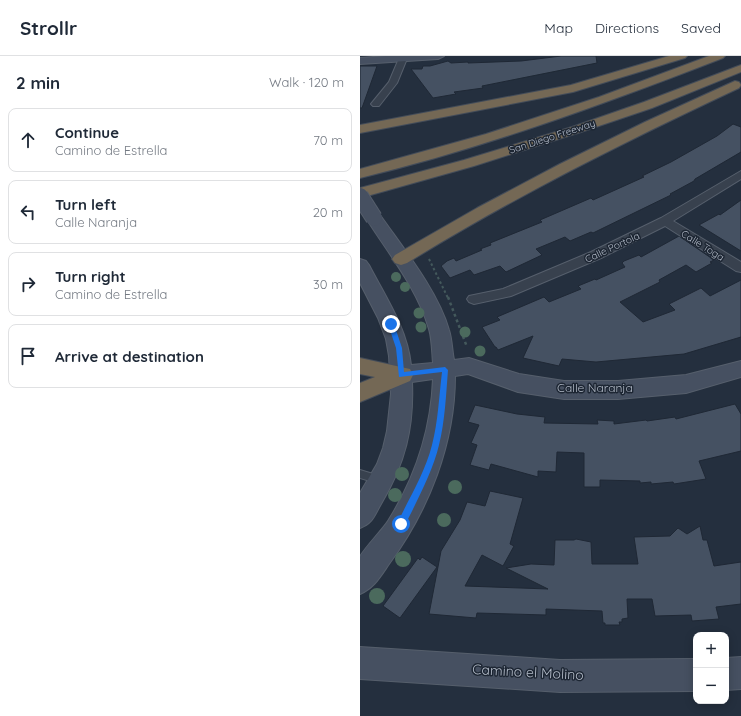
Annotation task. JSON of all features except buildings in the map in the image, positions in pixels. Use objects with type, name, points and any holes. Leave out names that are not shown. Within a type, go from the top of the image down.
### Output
[{"type":"highway","points":[[360,129],[573,88],[682,56]]},
{"type":"highway","name":"San Diego Freeway","points":[[360,174],[513,130],[603,100],[719,56]]},
{"type":"highway","name":"San Diego Freeway","points":[[360,195],[455,167],[648,105],[741,68]]},
{"type":"highway","points":[[401,259],[471,217],[594,152],[741,82]]},
{"type":"highway","points":[[421,191],[500,166],[560,141],[602,120]]},
{"type":"highway","points":[[360,209],[383,202]]},
{"type":"highway","points":[[360,366],[402,375]]},
{"type":"highway","points":[[360,393],[402,375]]},
{"type":"main road","points":[[360,61],[438,56]]},
{"type":"main road","points":[[360,195],[419,286],[439,330],[445,370],[441,417],[435,447],[401,524],[360,580]]},
{"type":"main road","points":[[360,265],[391,324],[399,348],[402,375],[402,416],[390,463],[370,477],[360,516]]},
{"type":"main road","name":"Calle Naranja","points":[[402,375],[469,366],[518,383],[564,390],[618,390],[686,384],[741,369]]},
{"type":"main road","name":"Camino el Molino","points":[[360,662],[560,676],[693,675]]},
{"type":"main road","points":[[729,674],[741,673]]},
{"type":"street","points":[[376,104],[393,83],[404,57]]},
{"type":"street","name":"Calle Portola","points":[[474,299],[506,293],[596,255],[665,221],[741,174]]},
{"type":"street","name":"Calle Toga","points":[[665,221],[741,268]]},
{"type":"route","points":[[391,324],[399,348],[402,375],[445,370],[441,417],[435,447],[401,524]]}]
